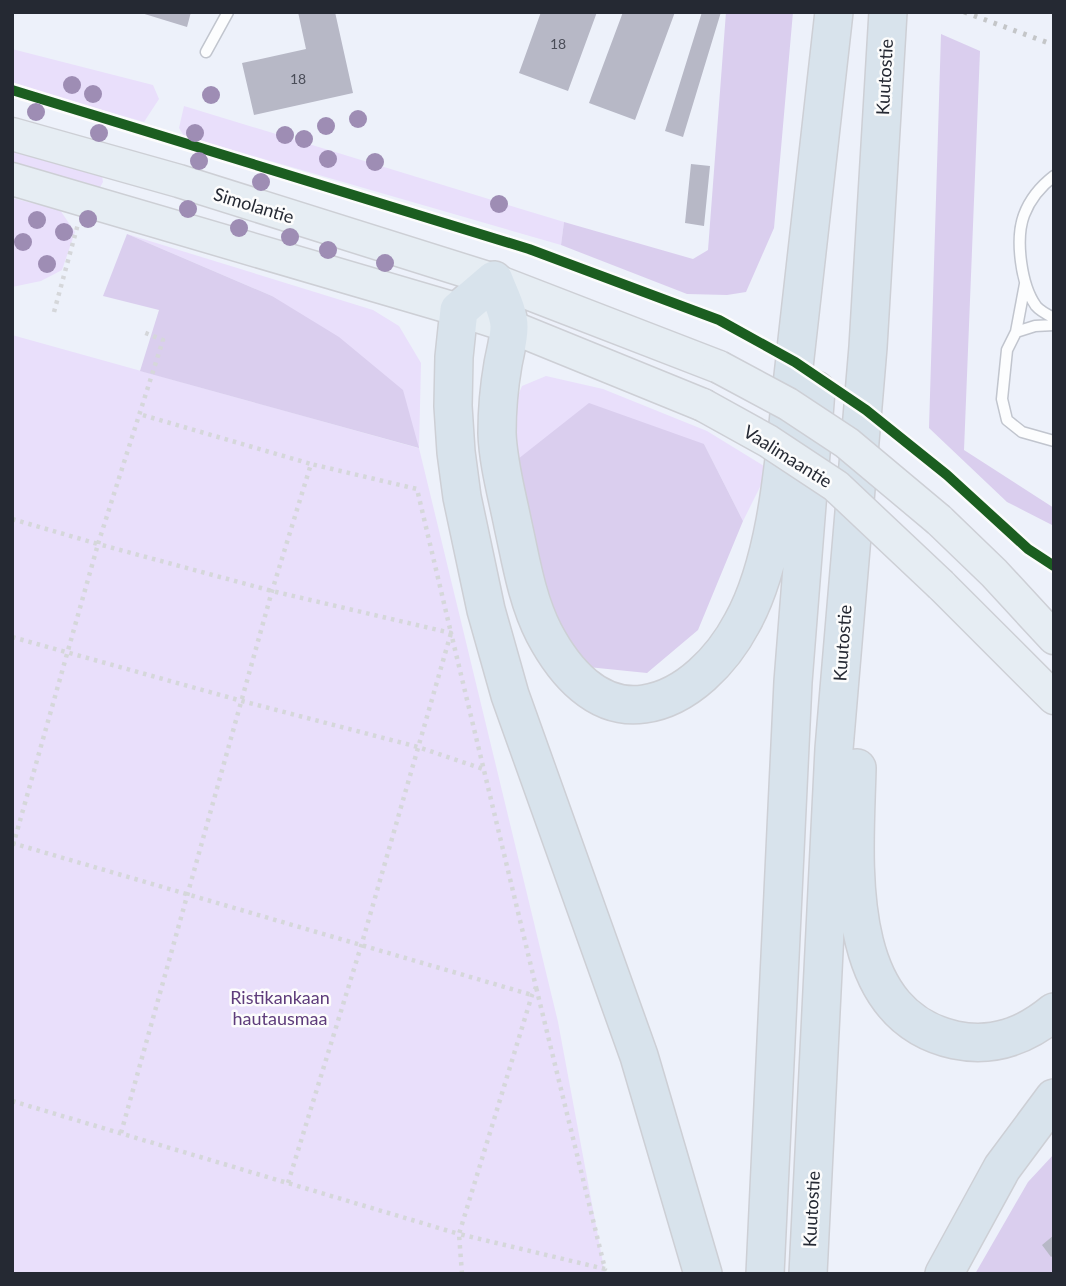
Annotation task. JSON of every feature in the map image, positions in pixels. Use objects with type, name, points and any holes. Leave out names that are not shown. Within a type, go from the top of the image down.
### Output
[{"type":"highway","points":[[703,1274],[639,1056],[510,695],[486,610],[462,497],[456,452],[453,382],[460,310],[494,280],[509,326],[499,388],[497,435],[506,494],[525,582],[543,632],[566,668],[586,689],[603,697],[620,703],[640,705],[680,692],[705,671],[729,644],[743,623],[765,565],[781,478],[834,12]]},
{"type":"highway","points":[[765,1274],[793,682],[845,12]]},
{"type":"highway","name":"Kuutostie","points":[[808,1274],[834,749],[868,347],[888,12]]},
{"type":"highway","points":[[868,347],[855,857],[860,923],[866,948],[872,968],[888,997],[909,1018],[940,1036],[964,1042],[997,1041],[1028,1031],[1054,1012]]},
{"type":"highway","points":[[947,1267],[1002,1168],[1054,1098]]},
{"type":"highway","points":[[947,1267],[1009,1177],[1054,1121]]},
{"type":"main road","name":"Simolantie","points":[[12,134],[179,181],[494,280]]},
{"type":"main road","points":[[12,180],[460,310]]},
{"type":"main road","points":[[494,280],[719,367],[788,404],[847,443],[939,520],[994,573],[1054,638]]},
{"type":"main road","name":"Vaalimaantie","points":[[460,310],[509,326],[703,405],[768,441],[836,486],[941,584],[1054,698]]},
{"type":"lane","points":[[206,52],[228,12]]},
{"type":"lane","points":[[1054,176],[1040,187],[1024,216],[1020,254],[1025,284],[1037,308],[1054,318]]},
{"type":"lane","points":[[1025,284],[1016,331],[1007,350],[1002,399],[1007,420],[1022,432],[1054,441]]},
{"type":"lane","points":[[1016,331],[1054,325]]},
{"type":"path","points":[[95,115],[119,123]]},
{"type":"path","points":[[143,332],[163,340],[99,544],[13,845],[362,943],[532,995]]},
{"type":"path","points":[[12,1101],[459,1234],[606,1269],[417,489],[310,464],[139,414]]},
{"type":"path","points":[[121,1133],[310,464]]},
{"type":"path","points":[[12,519],[272,591],[452,633]]},
{"type":"path","points":[[288,1183],[362,943],[452,633]]},
{"type":"path","points":[[12,637],[418,747],[486,770]]},
{"type":"path","points":[[462,1274],[459,1234],[536,987]]},
{"type":"path","points":[[461,1266],[469,1274]]},
{"type":"green space","points":[[12,49],[153,85],[159,99],[144,122],[12,84]]},
{"type":"green space","points":[[184,106],[564,222],[561,245],[184,136],[179,128]]},
{"type":"green space","points":[[12,150],[102,176],[103,182],[98,191],[12,165]]},
{"type":"green space","points":[[12,198],[60,210],[75,232],[62,270],[41,281],[12,287]]},
{"type":"green space","name":"Ristikankaan hautausmaa","points":[[127,234],[373,310],[399,326],[421,363],[419,448],[558,1022],[605,1274],[12,1274],[12,335],[418,448],[272,296]]},
{"type":"green space","points":[[546,376],[603,389],[707,431],[769,469],[743,521],[704,444],[547,603],[508,447],[513,408],[522,386]]},
{"type":"shaded area","points":[[726,12],[793,12],[774,228],[746,292],[727,295],[687,294],[561,245],[564,222],[693,259],[708,250]]},
{"type":"shaded area","points":[[941,34],[980,51],[964,450],[1054,508],[1054,526],[1007,502],[929,428]]},
{"type":"shaded area","points":[[127,234],[272,296],[339,337],[403,390],[419,448],[140,371],[159,310],[103,296]]},
{"type":"shaded area","points":[[589,403],[704,444],[743,521],[698,630],[647,673],[578,666],[547,603],[518,459]]},
{"type":"shaded area","points":[[1054,1154],[1054,1274],[975,1274],[1028,1182]]},
{"type":"building","points":[[138,12],[191,12],[187,27]]},
{"type":"building","points":[[298,12],[335,12],[353,93],[254,115],[242,63],[306,49]]},
{"type":"building","points":[[541,12],[597,12],[568,91],[519,73]]},
{"type":"building","points":[[623,12],[675,12],[635,120],[589,103]]},
{"type":"building","points":[[702,12],[721,12],[683,137],[665,131]]},
{"type":"building","points":[[691,164],[710,166],[704,226],[685,223]]},
{"type":"building","points":[[1054,1235],[1054,1255],[1051,1257],[1042,1245]]},
{"type":"railway","points":[[964,12],[1054,45]]},
{"type":"cycle path","points":[[12,90],[529,249],[719,320],[795,362],[866,410],[947,475],[1028,549],[1054,566]]}]
